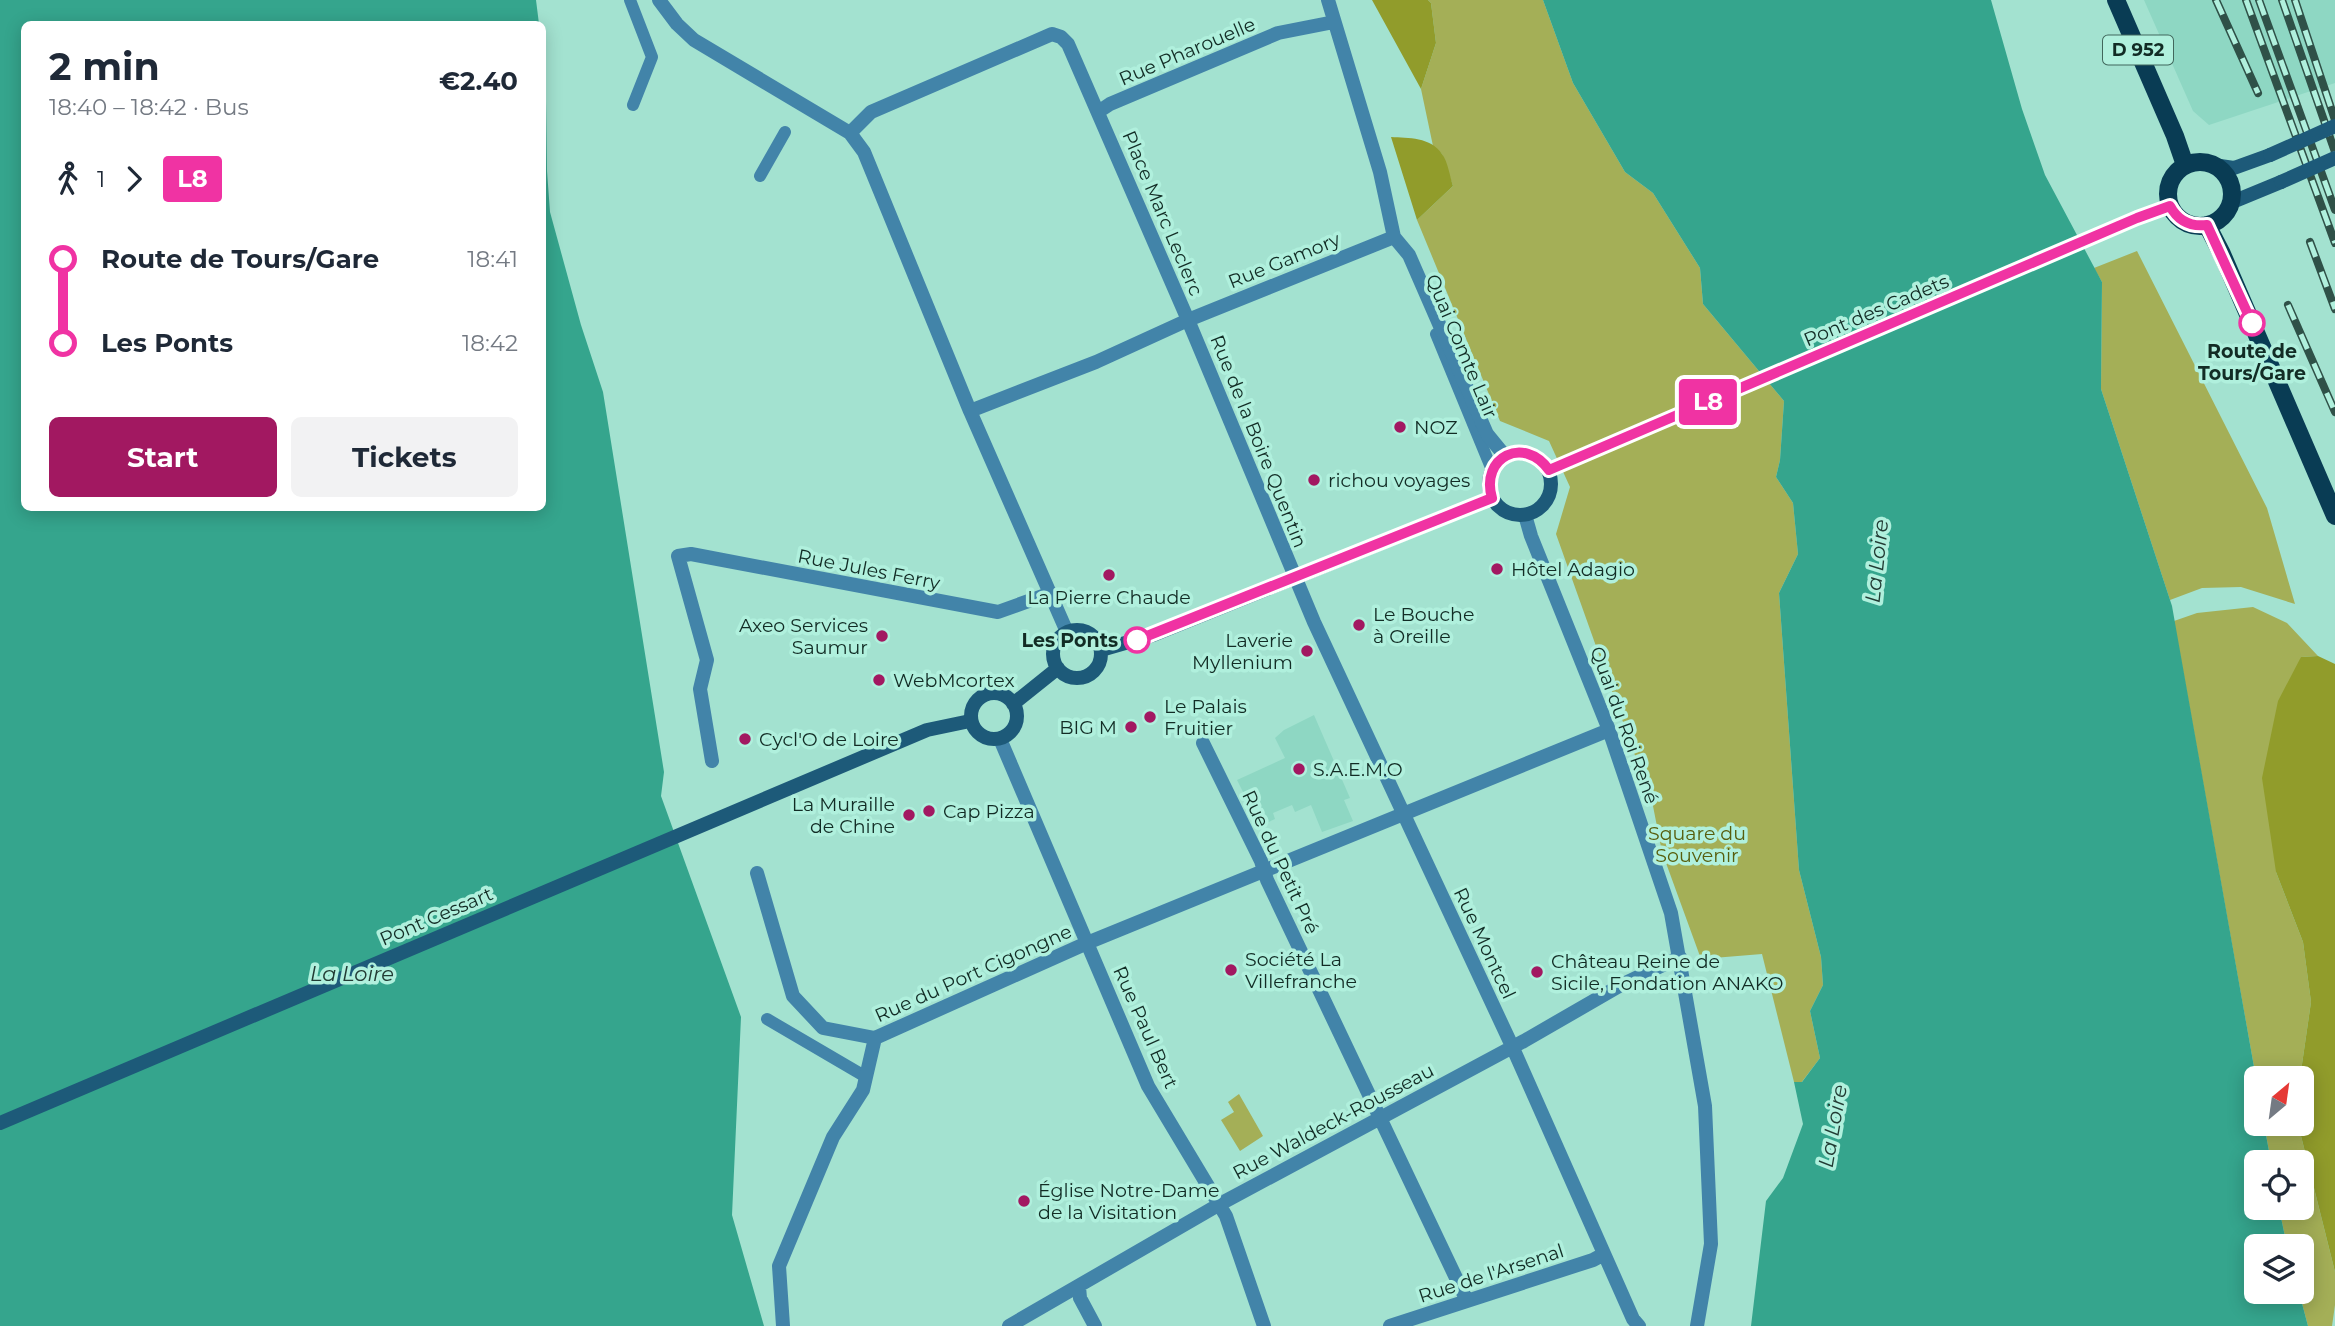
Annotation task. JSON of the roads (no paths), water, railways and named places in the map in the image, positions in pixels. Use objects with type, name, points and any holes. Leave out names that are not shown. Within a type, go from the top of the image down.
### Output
[{"type":"main road","name":"D 952","points":[[2116,0],[2185,165]]},
{"type":"main road","points":[[2213,165],[2227,177],[2232,194],[2230,203],[2221,217],[2207,225],[2198,226],[2181,220],[2170,206],[2168,187],[2185,165],[2194,162],[2234,167],[2270,155],[2335,126]]},
{"type":"main road","points":[[2230,203],[2335,158]]},
{"type":"main road","name":"Pont des Cadets","points":[[1549,470],[2170,206]]},
{"type":"main road","points":[[2207,225],[2335,516]]},
{"type":"main road","points":[[1525,452],[1543,461],[1549,470],[1552,489],[1549,499],[1534,512],[1525,515],[1506,512],[1492,498],[1489,479],[1492,470],[1506,456],[1525,452]]},
{"type":"main road","points":[[1101,650],[1153,635],[1492,498]]},
{"type":"main road","points":[[1075,629],[1089,632],[1099,643],[1101,650],[1097,668],[1082,677],[1065,674],[1058,668],[1053,652],[1060,636],[1075,629]]},
{"type":"main road","points":[[1013,704],[1058,668]]},
{"type":"main road","points":[[985,694],[1000,694],[1013,704],[1016,724],[1012,731],[1000,739],[991,740],[974,730],[971,721],[973,705],[985,694]]},
{"type":"main road","name":"Pont Cessart","points":[[0,1123],[927,730],[971,721]]},
{"type":"street","points":[[659,0],[677,24],[694,40],[850,133],[864,152],[970,411],[1067,632]]},
{"type":"street","name":"Quai Comte Lair","points":[[1328,0],[1380,172],[1394,237],[1409,255],[1487,434],[1506,456]]},
{"type":"street","name":"Rue Pharouelle","points":[[1098,112],[1122,99],[1278,33],[1334,22]]},
{"type":"street","name":"Place Marc Leclerc","points":[[850,133],[871,112],[1052,34],[1061,37],[1068,44],[1188,320],[1096,362],[970,411]]},
{"type":"street","name":"Rue Gamory","points":[[1188,320],[1394,237]]},
{"type":"street","name":"Rue de la Boire Quentin","points":[[1188,320],[1294,576]]},
{"type":"street","name":"Quai du Roi René","points":[[1525,515],[1531,537],[1609,730],[1668,902],[1680,957],[1704,1106],[1711,1244],[1697,1326]]},
{"type":"street","name":"Rue Jules Ferry","points":[[712,761],[700,689],[707,660],[678,556],[691,554],[998,612],[1051,593]]},
{"type":"street","name":"Rue Montcel","points":[[1294,576],[1512,1046],[1633,1319],[1640,1326]]},
{"type":"street","name":"Rue du Port Cigongne","points":[[875,1038],[1087,943],[1609,730]]},
{"type":"street","name":"Rue Paul Bert","points":[[1000,739],[1148,1086],[1226,1216],[1264,1326]]},
{"type":"street","name":"Rue du Petit Pré","points":[[1203,743],[1378,1118],[1467,1301]]},
{"type":"street","points":[[757,873],[793,996],[824,1028],[875,1038],[863,1090],[833,1137],[779,1266],[783,1326]]},
{"type":"street","name":"Rue Waldeck-Rousseau","points":[[1009,1326],[1220,1204],[1621,985],[1680,957]]},
{"type":"street","name":"Rue de l'Arsenal","points":[[1390,1326],[1604,1254]]},
{"type":"street","points":[[1079,1287],[1080,1298],[1095,1326]]},
{"type":"lane","points":[[630,0],[652,57],[633,105]]},
{"type":"lane","points":[[760,176],[785,132]]},
{"type":"lane","name":"Quai Comte Lair","points":[[1394,237],[1492,470]]},
{"type":"lane","points":[[768,1019],[866,1077]]},
{"type":"water","name":"La Loire","points":[[0,0],[536,0],[539,21],[21,21],[21,511],[546,511],[546,101],[550,212],[581,325],[603,392],[664,772],[661,796],[741,1017],[732,1215],[764,1326],[0,1326]]},
{"type":"water","name":"La Loire","points":[[1543,0],[1991,0],[2022,109],[2045,175],[2102,282],[2101,389],[2172,606],[2254,1066],[2244,1066],[2244,1136],[2266,1136],[2269,1150],[2244,1150],[2244,1220],[2282,1220],[2284,1234],[2244,1234],[2244,1304],[2302,1304],[2308,1326],[1751,1326],[1766,1201],[1783,1178],[1803,1124],[1794,1082],[1802,1082],[1820,1058],[1810,1011],[1823,985],[1821,957],[1799,870],[1779,593],[1798,554],[1793,503],[1776,477],[1780,460],[1784,401],[1703,304],[1700,268],[1653,193],[1625,172],[1573,83]]},
{"type":"railway","points":[[2216,0],[2258,93]]},
{"type":"railway","points":[[2246,0],[2335,243]]},
{"type":"railway","points":[[2259,0],[2335,210]]},
{"type":"railway","points":[[2282,0],[2335,152]]},
{"type":"railway","points":[[2295,0],[2335,120]]},
{"type":"railway","points":[[2310,242],[2335,309]]},
{"type":"railway","points":[[2288,305],[2335,412]]},
{"type":"place","name":"Route de Tours/Gare","points":[[2252,323]]},
{"type":"place","name":"NOZ","points":[[1400,427]]},
{"type":"place","name":"richou voyages","points":[[1314,480]]},
{"type":"place","name":"Hôtel Adagio","points":[[1497,569]]},
{"type":"place","name":"La Pierre Chaude","points":[[1109,575]]},
{"type":"place","name":"Le Bouche à Oreille","points":[[1359,625]]},
{"type":"place","name":"Axeo Services Saumur","points":[[882,636]]},
{"type":"place","name":"Les Ponts","points":[[1137,640]]},
{"type":"place","name":"Laverie Myllenium","points":[[1307,651]]},
{"type":"place","name":"WebMcortex","points":[[879,680]]},
{"type":"place","name":"Le Palais Fruitier","points":[[1150,717]]},
{"type":"place","name":"BIG M","points":[[1131,727]]},
{"type":"place","name":"Cycl'O de Loire","points":[[745,739]]},
{"type":"place","name":"S.A.E.M.O","points":[[1299,769]]},
{"type":"place","name":"Cap Pizza","points":[[929,811]]},
{"type":"place","name":"La Muraille de Chine","points":[[909,815]]},
{"type":"place","name":"Société La Villefranche","points":[[1231,970]]},
{"type":"place","name":"Château Reine de Sicile, Fondation ANAKO","points":[[1537,972]]},
{"type":"place","name":"Église Notre-Dame de la Visitation","points":[[1024,1201]]},
{"type":"park label","name":"Square du Souvenir","points":[[1697,844]]}]
